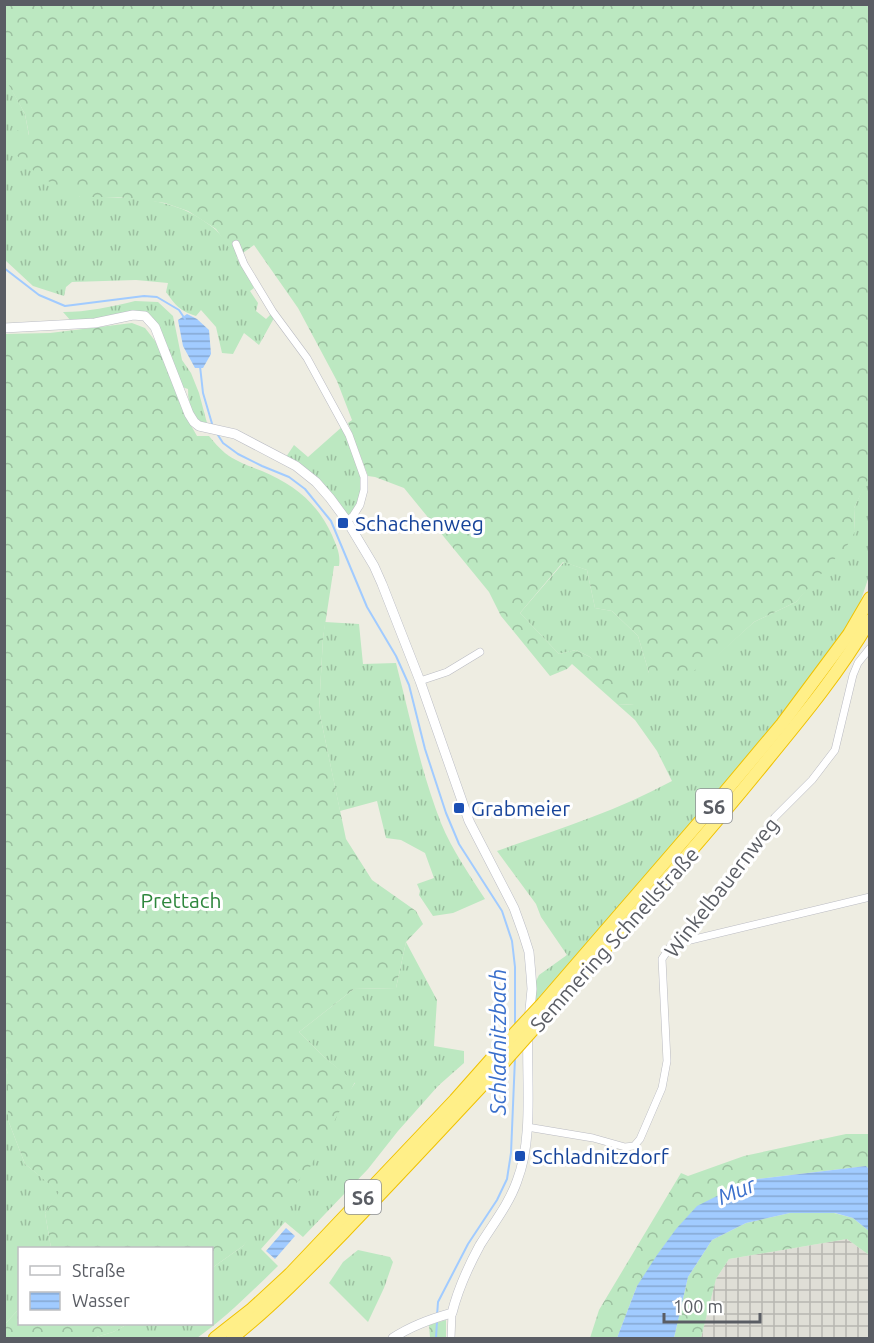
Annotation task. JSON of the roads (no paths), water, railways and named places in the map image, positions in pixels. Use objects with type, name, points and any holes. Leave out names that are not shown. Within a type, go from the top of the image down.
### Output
[{"type":"highway","name":"Semmering Schnellstraße","points":[[215,1338],[252,1310],[290,1274],[543,1002],[782,724],[849,634],[870,598]]},
{"type":"highway","name":"Semmering Schnellstraße","points":[[232,1338],[296,1281],[545,1016],[720,819],[815,701],[870,620]]},
{"type":"street","points":[[236,244],[244,264],[273,312],[307,358],[349,435],[361,465],[364,484],[360,504],[347,521]]},
{"type":"street","points":[[4,328],[95,323],[133,315],[145,316],[155,327],[194,422],[204,428],[235,434],[296,466],[316,482],[347,521],[382,584],[420,681],[469,821],[514,908],[529,952],[532,989],[527,1056],[527,1127],[523,1160],[513,1191],[458,1288],[449,1314],[452,1338]]},
{"type":"street","name":"Winkelbauernweg","points":[[527,1127],[594,1138],[625,1147],[634,1146],[640,1139],[662,1088],[667,1061],[662,959],[672,944],[710,905],[775,817],[813,780],[835,750],[853,675],[858,663],[870,648]]},
{"type":"street","points":[[420,681],[447,672],[480,652]]},
{"type":"street","points":[[672,944],[870,897]]},
{"type":"street","points":[[393,1338],[430,1319],[449,1314]]},
{"type":"water","points":[[187,314],[197,319],[209,330],[211,354],[203,368],[195,368],[183,346],[178,320]]},
{"type":"water","name":"Mur","points":[[866,1166],[869,1169],[869,1231],[853,1218],[835,1213],[790,1213],[746,1223],[712,1240],[688,1277],[674,1338],[617,1338],[637,1286],[676,1229],[697,1206],[739,1185],[757,1179]]},
{"type":"water","points":[[286,1228],[295,1236],[275,1259],[266,1251]]},
{"type":"waterway","name":"Schladnitzbach","points":[[4,268],[39,295],[65,306],[144,296],[157,297],[179,310],[185,319]]},
{"type":"waterway","name":"Schladnitzbach","points":[[200,366],[203,393],[213,427]]},
{"type":"waterway","name":"Schladnitzbach","points":[[216,432],[223,443],[238,454],[289,477],[305,489],[331,521],[367,607],[396,656],[409,685],[425,749],[459,844],[502,911],[512,941],[515,967],[515,1025]]},
{"type":"waterway","name":"Schladnitzbach","points":[[437,1316],[438,1302],[468,1244],[497,1200],[507,1179],[511,1153],[515,1058]]},
{"type":"waterway","name":"Schladnitzbach","points":[[436,1338],[437,1321]]},
{"type":"place","name":"Schachenweg","points":[[343,523]]},
{"type":"place","name":"Grabmeier","points":[[459,808]]},
{"type":"place","name":"Schladnitzdorf","points":[[520,1156]]},
{"type":"park label","name":"Prettach","points":[[181,900]]}]
